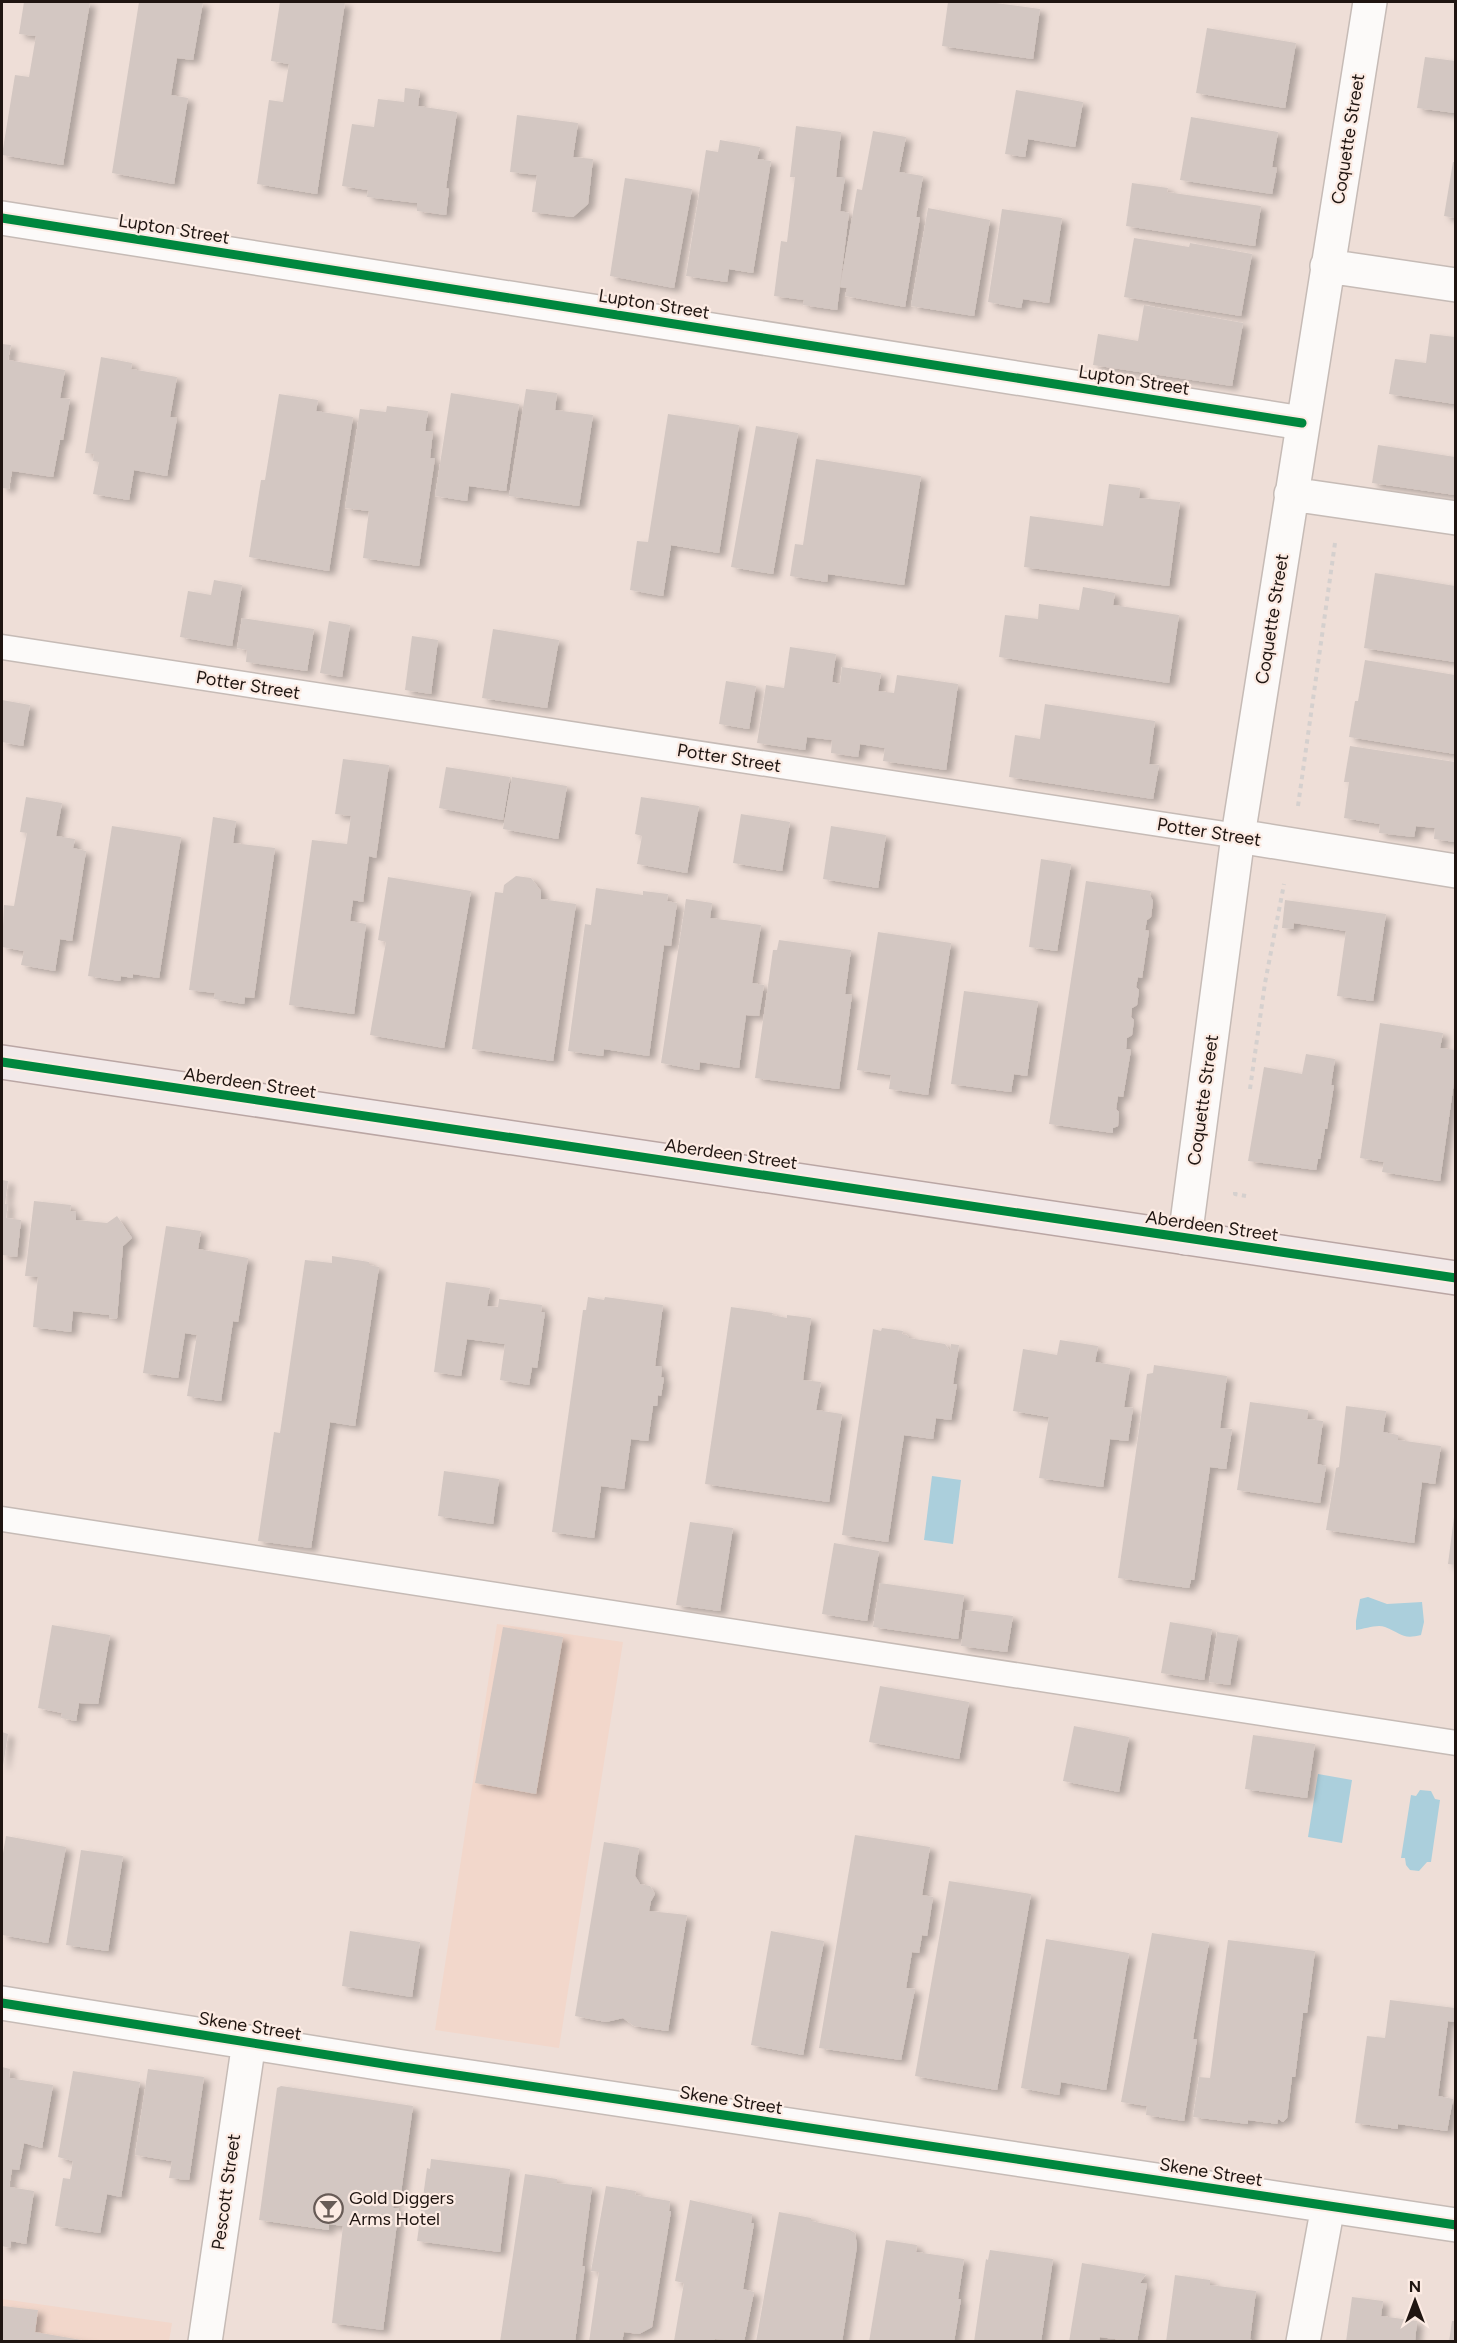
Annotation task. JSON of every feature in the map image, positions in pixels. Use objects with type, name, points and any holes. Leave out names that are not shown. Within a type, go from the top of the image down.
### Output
[{"type":"main road","name":"Aberdeen Street","points":[[2,1062],[1455,1278]]},
{"type":"street","name":"Coquette Street","points":[[1185,1238],[1238,836],[1370,2]]},
{"type":"street","name":"Lupton Street","points":[[2,218],[1302,423]]},
{"type":"street","points":[[1327,266],[1455,285]]},
{"type":"street","points":[[1291,494],[1455,519]]},
{"type":"street","name":"Potter Street","points":[[1238,836],[1455,871]]},
{"type":"street","name":"Skene Street","points":[[2,2003],[474,2078],[1455,2225]]},
{"type":"street","name":"Pescott Street","points":[[205,2342],[249,2042]]},
{"type":"street","points":[[1303,2342],[1328,2206]]},
{"type":"lane","name":"Potter Street","points":[[2,647],[1238,836]]},
{"type":"lane","points":[[2,1520],[1455,1743]]},
{"type":"shaded area","points":[[497,1624],[623,1642],[559,2048],[435,2030]]},
{"type":"shaded area","points":[[2,2299],[172,2323],[169,2341],[2,2342]]},
{"type":"water","points":[[932,1476],[961,1480],[953,1544],[924,1540]]},
{"type":"water","points":[[1368,1597],[1387,1604],[1422,1602],[1424,1622],[1421,1635],[1405,1636],[1382,1626],[1356,1630],[1360,1599]]},
{"type":"water","points":[[1318,1774],[1352,1780],[1342,1843],[1308,1837]]},
{"type":"water","points":[[1420,1790],[1431,1791],[1435,1799],[1440,1800],[1431,1862],[1427,1862],[1419,1871],[1410,1870],[1405,1858],[1401,1858],[1411,1795],[1416,1796]]},
{"type":"building","points":[[24,2],[90,2],[63,165],[2,155],[15,75],[29,77],[36,36],[19,34]]},
{"type":"building","points":[[139,2],[203,2],[193,60],[177,58],[171,95],[188,98],[174,184],[112,173]]},
{"type":"building","points":[[280,2],[345,2],[317,194],[257,184],[269,100],[283,102],[289,64],[271,61]]},
{"type":"building","points":[[948,2],[988,2],[1040,9],[1033,59],[942,46]]},
{"type":"building","points":[[1207,28],[1296,43],[1285,108],[1196,93]]},
{"type":"building","points":[[1425,57],[1455,61],[1455,113],[1417,108]]},
{"type":"building","points":[[405,88],[420,90],[418,106],[457,112],[446,188],[449,189],[446,215],[417,211],[417,203],[367,197],[368,190],[342,186],[352,124],[374,127],[378,99],[404,102]]},
{"type":"building","points":[[1016,90],[1083,102],[1075,147],[1028,139],[1025,157],[1005,154]]},
{"type":"building","points":[[517,115],[578,123],[573,157],[593,159],[588,204],[573,217],[532,212],[537,175],[510,172]]},
{"type":"building","points":[[1191,117],[1278,132],[1272,167],[1277,168],[1272,194],[1180,180]]},
{"type":"building","points":[[796,126],[841,132],[836,177],[845,177],[840,211],[849,213],[837,310],[803,305],[804,300],[774,296],[781,241],[787,242],[795,177],[790,177]]},
{"type":"building","points":[[873,131],[906,137],[899,172],[923,176],[916,217],[920,217],[905,307],[845,296],[847,288],[840,287],[857,189],[862,190]]},
{"type":"building","points":[[720,140],[760,147],[757,159],[771,161],[753,273],[729,269],[727,282],[686,276],[706,150],[718,152]]},
{"type":"building","points":[[1453,162],[1455,162],[1455,218],[1444,216]]},
{"type":"building","points":[[625,178],[692,189],[674,288],[610,276]]},
{"type":"building","points":[[1132,183],[1168,188],[1167,192],[1261,206],[1255,246],[1126,226]]},
{"type":"building","points":[[928,208],[990,220],[974,316],[911,306]]},
{"type":"building","points":[[1002,209],[1062,218],[1049,303],[1023,299],[1021,308],[988,302]]},
{"type":"building","points":[[1134,238],[1189,247],[1190,243],[1252,254],[1241,316],[1124,297]]},
{"type":"building","points":[[1144,305],[1243,323],[1232,386],[1093,365],[1098,334],[1138,341]]},
{"type":"building","points":[[1430,334],[1455,337],[1455,404],[1389,394],[1395,359],[1426,363]]},
{"type":"building","points":[[2,344],[11,345],[8,360],[65,370],[60,398],[70,399],[63,440],[60,440],[53,477],[12,471],[9,489],[2,488]]},
{"type":"building","points":[[101,357],[132,363],[131,369],[177,377],[170,417],[177,418],[167,476],[134,470],[129,500],[93,494],[99,462],[93,461],[94,454],[85,453]]},
{"type":"building","points":[[526,389],[557,393],[555,410],[593,415],[579,506],[509,496]]},
{"type":"building","points":[[451,393],[519,404],[506,491],[469,486],[467,501],[435,496]]},
{"type":"building","points":[[279,394],[318,400],[316,411],[353,417],[329,571],[249,557],[261,480],[265,480]]},
{"type":"building","points":[[387,406],[428,411],[425,431],[433,431],[430,458],[435,458],[419,566],[363,558],[369,511],[345,508],[360,409],[386,412]]},
{"type":"building","points":[[668,414],[739,425],[719,553],[671,545],[663,596],[630,590],[637,541],[648,542]]},
{"type":"building","points":[[756,426],[798,433],[773,574],[731,567]]},
{"type":"building","points":[[1378,445],[1455,457],[1455,495],[1372,483]]},
{"type":"building","points":[[816,459],[921,476],[904,585],[828,574],[827,582],[790,576],[795,544],[803,545]]},
{"type":"building","points":[[1109,484],[1140,488],[1139,498],[1180,502],[1169,586],[1024,567],[1030,516],[1103,526]]},
{"type":"building","points":[[1375,573],[1455,586],[1455,662],[1364,648]]},
{"type":"building","points":[[214,580],[242,585],[232,646],[180,637],[188,591],[211,595]]},
{"type":"building","points":[[1083,587],[1115,593],[1113,605],[1179,615],[1169,683],[999,657],[1005,615],[1038,619],[1039,604],[1079,610]]},
{"type":"building","points":[[242,618],[314,629],[307,671],[246,662],[247,650],[237,648]]},
{"type":"building","points":[[329,621],[350,625],[342,677],[320,673]]},
{"type":"building","points":[[493,629],[559,640],[547,708],[482,698]]},
{"type":"building","points":[[412,636],[438,640],[431,694],[405,690]]},
{"type":"building","points":[[790,647],[836,654],[832,682],[840,684],[842,667],[881,673],[878,691],[894,693],[897,675],[958,684],[946,770],[883,761],[885,748],[860,744],[858,757],[831,753],[832,740],[807,737],[805,750],[757,743],[766,685],[784,688]]},
{"type":"building","points":[[1365,660],[1455,675],[1455,754],[1349,737]]},
{"type":"building","points":[[726,681],[756,686],[749,729],[719,724]]},
{"type":"building","points":[[2,700],[30,705],[23,746],[2,742]]},
{"type":"building","points":[[1045,704],[1155,721],[1149,764],[1159,765],[1153,799],[1009,777],[1015,735],[1040,739]]},
{"type":"building","points":[[1350,746],[1455,762],[1455,842],[1434,839],[1435,828],[1416,826],[1414,837],[1379,833],[1380,824],[1344,818],[1349,782],[1344,782]]},
{"type":"building","points":[[343,759],[389,765],[376,858],[369,856],[363,902],[353,900],[350,921],[366,924],[354,1014],[289,1005],[312,840],[347,844],[351,816],[335,814]]},
{"type":"building","points":[[446,767],[510,777],[503,820],[439,808]]},
{"type":"building","points":[[512,777],[567,786],[558,839],[503,829]]},
{"type":"building","points":[[26,797],[62,803],[56,836],[75,839],[73,848],[86,851],[72,941],[60,939],[55,971],[21,965],[24,951],[2,947],[4,905],[14,906],[27,833],[20,832]]},
{"type":"building","points":[[641,797],[699,806],[687,873],[637,864],[642,836],[635,834]]},
{"type":"building","points":[[741,814],[790,822],[782,871],[733,863]]},
{"type":"building","points":[[213,817],[236,821],[233,843],[275,848],[254,998],[245,997],[244,1004],[214,999],[215,993],[189,990]]},
{"type":"building","points":[[112,826],[181,837],[159,978],[133,974],[133,978],[121,976],[120,981],[88,976]]},
{"type":"building","points":[[831,826],[886,835],[878,888],[823,879]]},
{"type":"building","points":[[1041,859],[1071,864],[1057,951],[1029,947]]},
{"type":"building","points":[[516,876],[531,878],[541,891],[541,899],[576,904],[553,1061],[472,1049],[495,892],[503,893],[504,885]]},
{"type":"building","points":[[388,877],[471,891],[444,1048],[370,1035],[386,942],[378,940]]},
{"type":"building","points":[[1086,881],[1151,891],[1150,896],[1153,901],[1151,917],[1147,920],[1145,930],[1149,931],[1142,978],[1138,977],[1136,987],[1139,990],[1137,1005],[1132,1008],[1131,1017],[1134,1020],[1132,1035],[1127,1038],[1126,1049],[1131,1050],[1123,1097],[1118,1096],[1116,1109],[1119,1112],[1118,1126],[1113,1128],[1113,1133],[1049,1124]]},
{"type":"building","points":[[596,888],[643,895],[643,891],[668,894],[667,901],[677,903],[671,946],[664,945],[649,1056],[604,1049],[603,1056],[568,1051],[585,924],[591,925]]},
{"type":"building","points":[[686,899],[712,903],[710,918],[761,925],[752,983],[764,985],[759,1016],[746,1015],[739,1068],[700,1062],[699,1070],[661,1063]]},
{"type":"building","points":[[1285,900],[1386,914],[1373,1001],[1337,996],[1346,931],[1294,923],[1293,929],[1282,928]]},
{"type":"building","points":[[878,932],[951,943],[928,1095],[889,1089],[891,1075],[857,1070]]},
{"type":"building","points":[[779,940],[851,950],[845,994],[852,995],[839,1089],[755,1078],[773,950],[777,950]]},
{"type":"building","points":[[964,991],[1038,1001],[1027,1076],[1014,1074],[1011,1092],[951,1084]]},
{"type":"building","points":[[1380,1023],[1443,1033],[1440,1048],[1455,1050],[1455,1075],[1440,1181],[1382,1172],[1384,1162],[1360,1158]]},
{"type":"building","points":[[1306,1054],[1335,1059],[1331,1085],[1334,1085],[1327,1129],[1325,1129],[1316,1170],[1248,1161],[1264,1067],[1302,1074]]},
{"type":"building","points":[[2,1180],[8,1181],[6,1218],[21,1220],[17,1257],[2,1255]]},
{"type":"building","points":[[34,1201],[71,1205],[70,1211],[76,1212],[76,1220],[107,1223],[117,1216],[132,1238],[123,1246],[117,1319],[109,1318],[109,1315],[73,1311],[71,1332],[33,1327],[38,1277],[25,1276]]},
{"type":"building","points":[[166,1226],[201,1231],[198,1249],[248,1258],[238,1322],[233,1321],[221,1401],[187,1396],[197,1335],[185,1333],[178,1378],[143,1373]]},
{"type":"building","points":[[332,1256],[369,1262],[369,1265],[379,1267],[355,1426],[330,1422],[311,1548],[258,1541],[274,1432],[280,1433],[305,1260],[332,1263]]},
{"type":"building","points":[[446,1282],[490,1288],[487,1306],[498,1307],[499,1299],[542,1305],[541,1312],[545,1312],[537,1368],[532,1367],[529,1385],[500,1380],[505,1344],[467,1339],[461,1376],[434,1372]]},
{"type":"building","points":[[588,1297],[604,1300],[605,1297],[663,1305],[655,1366],[662,1366],[661,1377],[664,1378],[661,1396],[658,1395],[657,1406],[653,1406],[648,1441],[631,1439],[624,1489],[601,1486],[594,1538],[552,1532],[583,1310],[586,1310]]},
{"type":"building","points":[[731,1307],[773,1313],[772,1315],[787,1318],[787,1315],[811,1318],[803,1380],[821,1382],[816,1410],[842,1414],[829,1502],[705,1484]]},
{"type":"building","points":[[882,1328],[903,1331],[902,1334],[909,1338],[945,1344],[950,1351],[951,1344],[959,1345],[953,1384],[957,1384],[951,1420],[936,1418],[933,1439],[904,1435],[888,1542],[842,1535],[873,1329],[881,1331]]},
{"type":"building","points":[[1060,1340],[1098,1346],[1095,1362],[1130,1368],[1124,1407],[1133,1408],[1128,1441],[1110,1439],[1103,1487],[1039,1478],[1049,1417],[1013,1411],[1023,1349],[1057,1355]]},
{"type":"building","points":[[1154,1365],[1227,1376],[1220,1428],[1232,1429],[1226,1469],[1210,1467],[1194,1580],[1191,1580],[1189,1588],[1118,1578],[1147,1374],[1153,1373]]},
{"type":"building","points":[[1250,1402],[1308,1410],[1307,1419],[1323,1421],[1317,1464],[1326,1466],[1320,1503],[1237,1490]]},
{"type":"building","points":[[1346,1406],[1386,1411],[1383,1432],[1398,1435],[1398,1440],[1441,1446],[1435,1484],[1422,1482],[1414,1543],[1326,1530],[1336,1468],[1339,1467]]},
{"type":"building","points":[[444,1471],[499,1479],[493,1524],[438,1516]]},
{"type":"building","points":[[1455,1517],[1455,1565],[1448,1564]]},
{"type":"building","points":[[690,1522],[733,1528],[720,1611],[676,1605]]},
{"type":"building","points":[[834,1543],[879,1551],[867,1621],[822,1614]]},
{"type":"building","points":[[880,1583],[964,1595],[958,1639],[873,1627]]},
{"type":"building","points":[[966,1610],[1013,1616],[1007,1652],[961,1646]]},
{"type":"building","points":[[1170,1622],[1212,1629],[1204,1680],[1161,1673]]},
{"type":"building","points":[[52,1625],[110,1635],[98,1704],[79,1703],[76,1721],[61,1718],[62,1713],[38,1708]]},
{"type":"building","points":[[503,1627],[563,1637],[536,1794],[475,1783]]},
{"type":"building","points":[[1217,1632],[1238,1635],[1230,1685],[1209,1682]]},
{"type":"building","points":[[880,1686],[969,1702],[959,1759],[869,1742]]},
{"type":"building","points":[[1074,1726],[1129,1737],[1119,1792],[1063,1781]]},
{"type":"building","points":[[2,1732],[8,1734],[3,1766],[2,1766]]},
{"type":"building","points":[[1253,1735],[1315,1744],[1307,1798],[1245,1789]]},
{"type":"building","points":[[855,1835],[930,1847],[922,1895],[933,1897],[927,1936],[922,1935],[919,1953],[912,1952],[906,1988],[915,1989],[901,2060],[819,2048]]},
{"type":"building","points":[[6,1836],[66,1847],[48,1943],[2,1935],[2,1859]]},
{"type":"building","points":[[604,1842],[639,1848],[635,1876],[640,1884],[650,1886],[655,1894],[649,1911],[687,1915],[668,2031],[634,2026],[623,2018],[606,2022],[575,2016]]},
{"type":"building","points":[[81,1850],[123,1856],[108,1951],[66,1945]]},
{"type":"building","points":[[949,1881],[1031,1894],[997,2090],[915,2076]]},
{"type":"building","points":[[350,1931],[420,1942],[412,1997],[342,1986]]},
{"type":"building","points":[[771,1931],[824,1941],[803,2055],[751,2045]]},
{"type":"building","points":[[1152,1933],[1209,1942],[1193,2039],[1197,2039],[1184,2121],[1146,2115],[1147,2106],[1121,2102]]},
{"type":"building","points":[[1046,1939],[1129,1953],[1106,2090],[1061,2082],[1059,2095],[1021,2088]]},
{"type":"building","points":[[1228,1940],[1315,1951],[1307,2013],[1303,2013],[1287,2118],[1283,2122],[1278,2119],[1277,2124],[1248,2120],[1248,2124],[1193,2117],[1199,2077],[1210,2078]]},
{"type":"building","points":[[1390,2000],[1455,2008],[1455,2022],[1448,2021],[1438,2096],[1453,2099],[1447,2131],[1398,2124],[1398,2129],[1355,2123],[1367,2036],[1385,2038]]},
{"type":"building","points":[[2,2067],[10,2069],[9,2078],[53,2085],[42,2148],[24,2143],[19,2170],[12,2169],[9,2187],[34,2191],[26,2244],[11,2241],[10,2248],[2,2246]]},
{"type":"building","points":[[148,2069],[204,2077],[189,2180],[169,2178],[172,2161],[135,2155]]},
{"type":"building","points":[[73,2071],[140,2082],[121,2197],[107,2194],[100,2233],[55,2226],[63,2178],[70,2179],[73,2161],[58,2157]]},
{"type":"building","name":"Gold Diggers Arms Hotel","points":[[281,2086],[413,2106],[400,2200],[394,2199],[393,2208],[399,2208],[383,2330],[332,2323],[343,2226],[329,2224],[329,2230],[259,2220],[277,2088]]},
{"type":"building","points":[[431,2159],[510,2169],[500,2252],[417,2241],[427,2168],[430,2169]]},
{"type":"building","points":[[525,2174],[557,2179],[557,2183],[592,2187],[575,2342],[500,2342]]},
{"type":"building","points":[[606,2186],[636,2191],[635,2195],[670,2201],[669,2211],[671,2211],[652,2327],[639,2334],[624,2332],[622,2342],[589,2342],[599,2272],[591,2271]]},
{"type":"building","points":[[690,2200],[752,2214],[751,2223],[754,2223],[743,2289],[754,2292],[744,2342],[715,2339],[714,2342],[674,2341],[684,2283],[675,2281]]},
{"type":"building","points":[[779,2212],[811,2218],[811,2221],[848,2229],[855,2233],[857,2246],[842,2342],[756,2342]]},
{"type":"building","points":[[886,2240],[917,2245],[916,2252],[964,2259],[958,2299],[961,2299],[954,2342],[869,2342]]},
{"type":"building","points":[[990,2250],[1053,2259],[1041,2342],[974,2342],[986,2259],[988,2260]]},
{"type":"building","points":[[1082,2263],[1146,2274],[1140,2283],[1147,2284],[1137,2342],[1100,2337],[1099,2342],[1069,2342]]},
{"type":"building","points":[[1175,2275],[1210,2280],[1210,2285],[1256,2291],[1250,2339],[1254,2342],[1166,2342]]},
{"type":"building","points":[[1352,2297],[1383,2301],[1381,2316],[1417,2321],[1415,2342],[1346,2342]]},
{"type":"building","points":[[2,2306],[38,2310],[35,2332],[93,2342],[2,2342]]},
{"type":"building","points":[[1452,2321],[1455,2321],[1455,2342],[1449,2342]]},
{"type":"cycle path","points":[[2,218],[1302,423]]},
{"type":"cycle path","points":[[2,1062],[1456,1278]]},
{"type":"cycle path","points":[[2,2003],[403,2067],[1456,2225]]},
{"type":"place","name":"Gold Diggers Arms Hotel","points":[[328,2208]]}]
